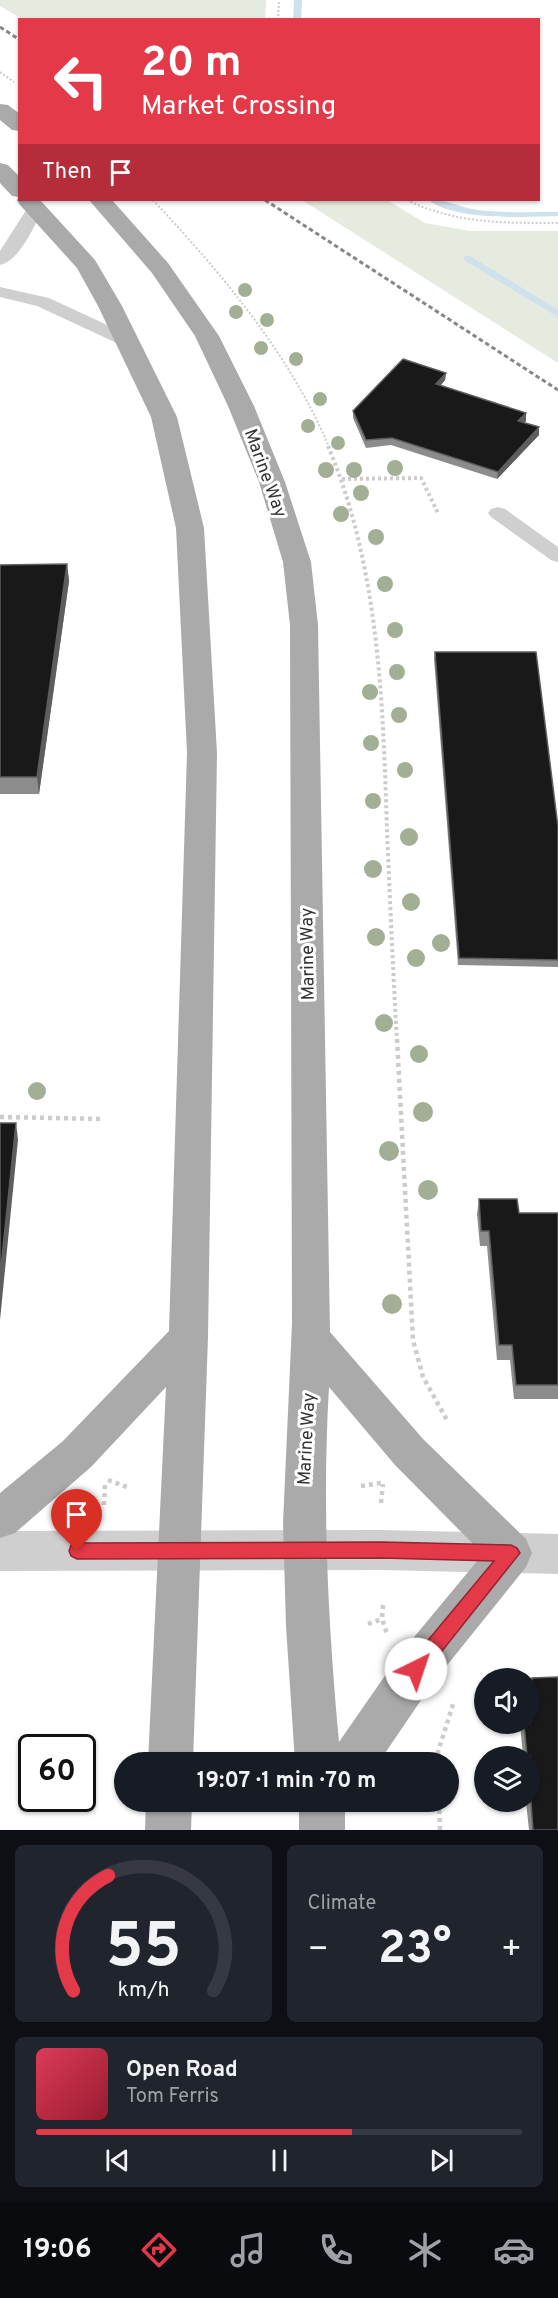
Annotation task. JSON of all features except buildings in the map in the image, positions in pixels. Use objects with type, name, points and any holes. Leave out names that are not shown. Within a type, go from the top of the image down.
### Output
[{"type":"main road","points":[[0,110],[18,124]]},
{"type":"main road","points":[[0,170],[18,189]]},
{"type":"main road","name":"Marine Way","points":[[101,201],[160,268],[207,336],[241,406],[272,482],[297,562],[304,626],[311,1338],[304,1486],[304,1550],[309,1650],[318,1752]]},
{"type":"main road","points":[[32,204],[87,266],[127,341],[164,417],[190,528],[202,753],[188,1337],[171,1752]]},
{"type":"main road","points":[[0,1519],[76,1454],[188,1337]]},
{"type":"main road","points":[[311,1338],[409,1452],[511,1553],[416,1669],[359,1752]]},
{"type":"main road","points":[[168,1830],[169,1812]]},
{"type":"street","points":[[0,1551],[304,1550],[558,1554]]},
{"type":"lane","points":[[0,260],[9,252],[32,204]]},
{"type":"lane","points":[[0,292],[43,302],[127,341]]},
{"type":"lane","points":[[498,513],[558,556]]},
{"type":"path","points":[[278,18],[279,0]]},
{"type":"path","points":[[0,72],[18,85]]},
{"type":"path","points":[[154,201],[243,306],[290,375],[321,430],[342,480],[355,521],[375,625],[381,692],[397,1067],[413,1340],[423,1377],[448,1422]]},
{"type":"path","points":[[409,201],[429,213],[479,223],[558,223]]},
{"type":"path","points":[[342,480],[422,478],[438,513]]},
{"type":"path","points":[[0,1117],[104,1119]]},
{"type":"path","points":[[104,1505],[105,1478]]},
{"type":"path","points":[[361,1486],[383,1483]]},
{"type":"path","points":[[383,1605],[382,1619],[389,1641]]},
{"type":"path","points":[[368,1624],[382,1619]]},
{"type":"path","points":[[438,1752],[454,1701]]},
{"type":"path","points":[[439,1812],[440,1830]]},
{"type":"shaded area","points":[[0,0],[266,0],[265,18],[20,18],[0,6]]},
{"type":"shaded area","points":[[304,201],[389,201],[425,223],[470,231],[558,231],[558,363]]},
{"type":"waterway","points":[[297,18],[298,0]]},
{"type":"waterway","points":[[434,201],[462,210],[478,212],[558,214]]},
{"type":"waterway","points":[[467,258],[558,314]]},
{"type":"railway","points":[[0,27],[18,39]]},
{"type":"railway","points":[[267,201],[558,390]]},
{"type":"route","points":[[77,1551],[382,1550],[511,1553],[416,1669]]}]
